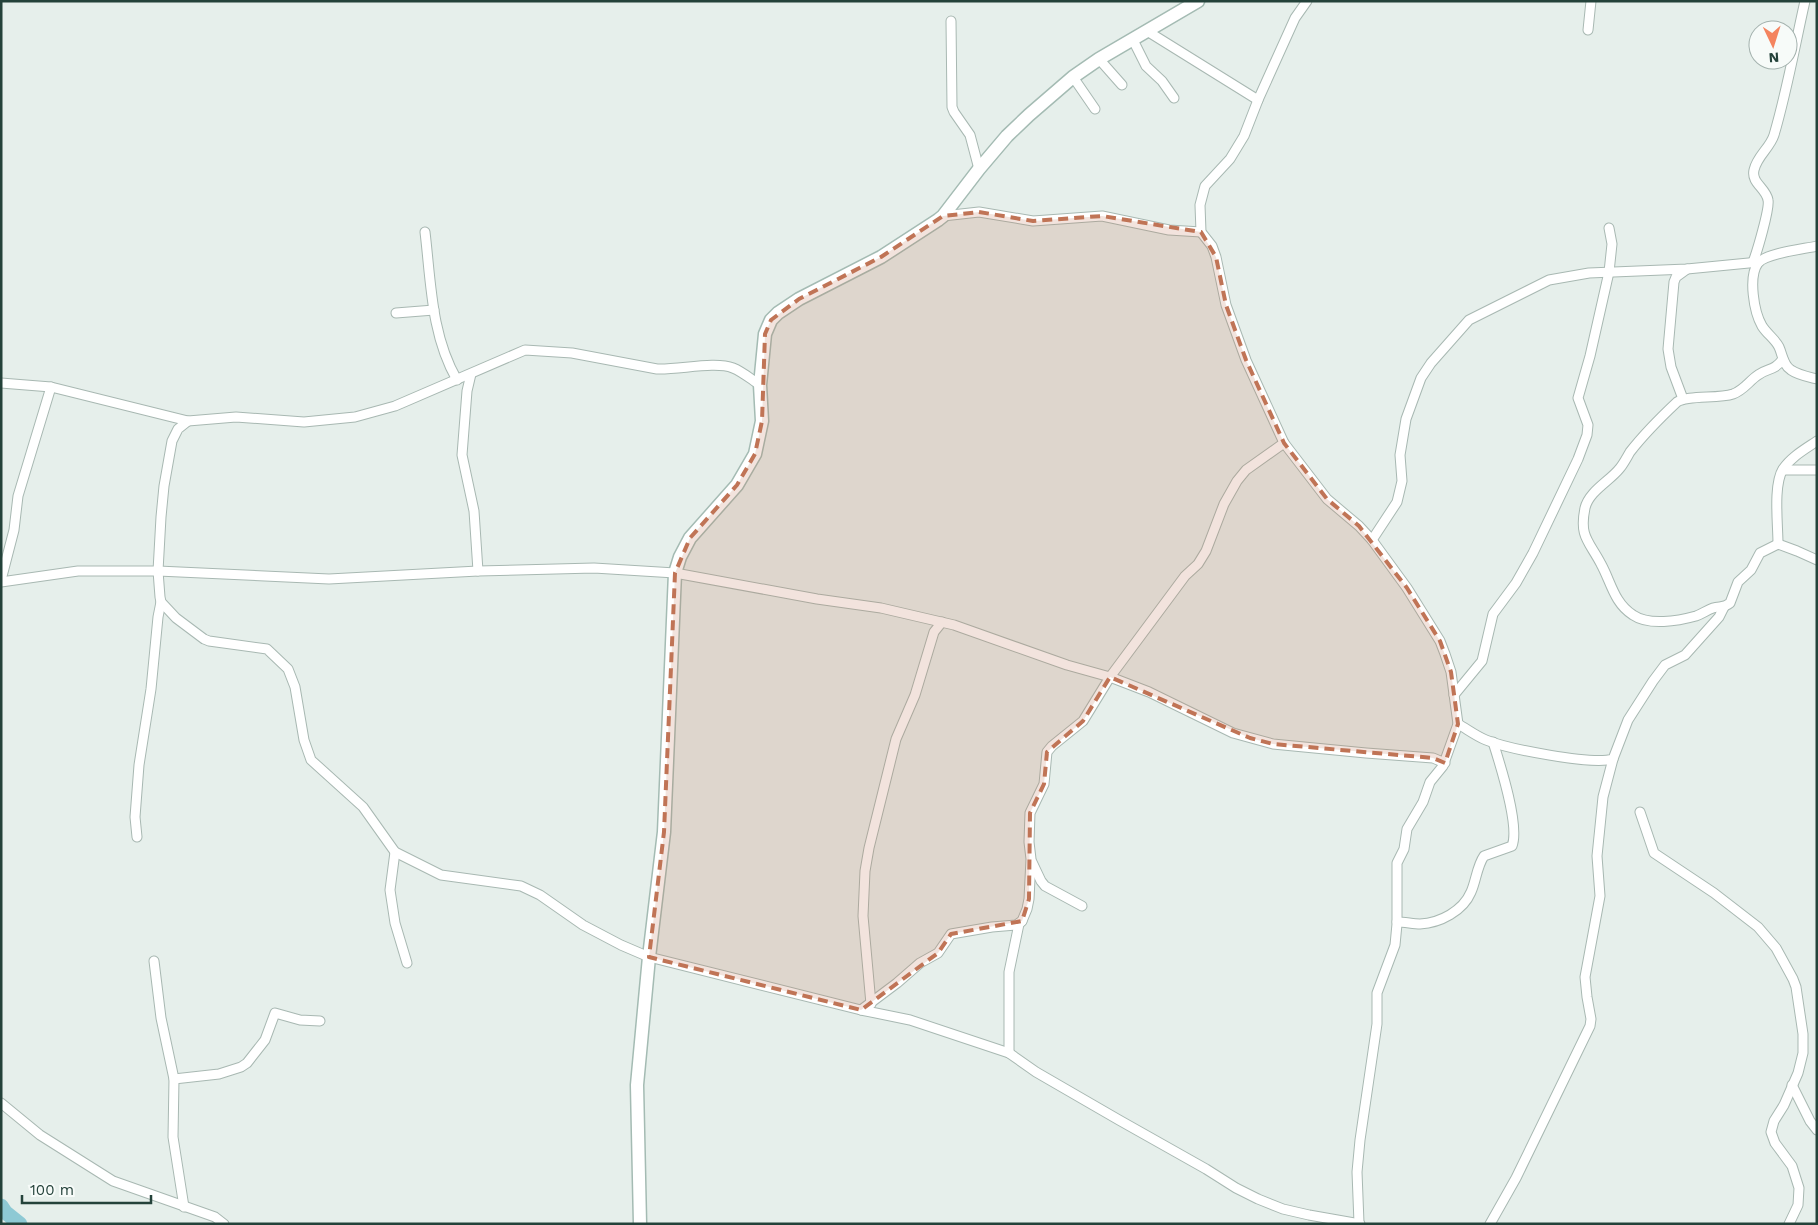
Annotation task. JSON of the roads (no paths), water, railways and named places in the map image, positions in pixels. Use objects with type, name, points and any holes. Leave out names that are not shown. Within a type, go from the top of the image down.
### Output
[{"type":"main road","points":[[640,1224],[637,1085],[649,957],[664,832],[675,573],[680,557],[690,538],[737,485],[755,454],[762,421],[760,386],[765,334],[771,320],[798,299],[881,257],[943,216],[1007,136],[1073,77],[1098,59],[1198,1]]},
{"type":"street","points":[[161,602],[176,618],[204,639],[267,649],[288,669],[295,687],[304,740],[311,760],[363,807],[395,852],[441,875],[522,886],[540,895],[583,925],[649,957],[861,1010],[922,1023],[1009,1053],[1036,1072],[1258,1199],[1283,1209],[1359,1223],[1357,1172],[1377,1024],[1377,993],[1394,948],[1397,922],[1397,864],[1404,849],[1407,829],[1423,802],[1430,782],[1444,763],[1458,724],[1451,672],[1440,641],[1407,588],[1372,540],[1353,520],[1326,500],[1284,443],[1246,360],[1226,305],[1212,246],[1201,232],[1200,205],[1205,186],[1238,148],[1295,18],[1307,1]]},
{"type":"street","points":[[1588,30],[1591,1]]},
{"type":"street","points":[[1805,1],[1774,137],[1760,156],[1753,173],[1754,179],[1766,193],[1769,205],[1758,249],[1753,293],[1763,328],[1778,346],[1785,364],[1793,372],[1817,379]]},
{"type":"street","points":[[951,21],[952,107],[970,135],[979,169]]},
{"type":"street","points":[[1147,31],[1258,100]]},
{"type":"street","points":[[1133,40],[1146,66],[1162,81],[1174,98]]},
{"type":"street","points":[[1098,59],[1122,85]]},
{"type":"street","points":[[1073,77],[1095,109]]},
{"type":"street","points":[[943,216],[979,212],[1033,222],[1102,216],[1170,230],[1201,232]]},
{"type":"street","points":[[1454,695],[1482,661],[1493,614],[1516,583],[1533,553],[1587,436],[1588,425],[1579,401],[1579,394],[1590,356],[1609,272],[1612,244],[1610,228]]},
{"type":"street","points":[[425,232],[434,310],[446,359],[457,380]]},
{"type":"street","points":[[1372,540],[1397,502],[1402,480],[1400,455],[1408,410],[1426,370],[1460,328],[1469,320],[1549,280],[1590,273],[1687,269],[1756,262],[1768,257],[1817,246]]},
{"type":"street","points":[[1682,399],[1671,367],[1667,344],[1674,282],[1676,277],[1687,269]]},
{"type":"street","points":[[396,313],[434,310]]},
{"type":"street","points":[[1,383],[51,387],[188,421],[236,417],[304,422],[355,417],[395,406],[525,350],[572,353],[657,369],[672,370],[720,365],[734,368],[760,386]]},
{"type":"street","points":[[1724,607],[1713,608],[1697,616],[1670,621],[1651,620],[1633,615],[1616,597],[1601,564],[1585,538],[1585,514],[1588,500],[1620,468],[1643,436],[1670,408],[1682,399],[1712,398],[1733,394],[1742,390],[1760,374],[1775,369],[1783,359]]},
{"type":"street","points":[[471,374],[467,391],[462,455],[474,511],[478,571]]},
{"type":"street","points":[[51,387],[18,496],[14,530],[1,581],[78,571],[158,571],[329,579],[365,579],[478,571],[594,568],[675,573],[816,599],[880,608],[942,622],[1004,641],[1067,665],[1110,676],[1149,692],[1233,733],[1273,744],[1433,758],[1444,763]]},
{"type":"street","points":[[137,837],[135,817],[139,765],[161,602],[158,571],[164,486],[172,441],[178,429],[188,421]]},
{"type":"street","points":[[1778,544],[1778,490],[1783,470],[1795,456],[1817,442]]},
{"type":"street","points":[[1009,1053],[1009,972],[1019,924],[1027,909],[1029,899],[1031,859],[1029,842],[1030,813],[1044,784],[1047,752],[1083,721],[1110,676],[1185,576],[1198,564],[1206,551],[1224,504],[1237,481],[1246,470],[1284,443]]},
{"type":"street","points":[[1783,470],[1817,470]]},
{"type":"street","points":[[1490,1224],[1516,1178],[1587,1037],[1591,1019],[1585,977],[1600,896],[1597,856],[1602,797],[1613,759],[1628,720],[1653,681],[1666,665],[1686,655],[1718,617],[1724,607],[1730,603],[1738,582],[1751,570],[1760,553],[1778,544],[1817,560]]},
{"type":"street","points":[[871,1004],[862,916],[865,871],[869,848],[896,739],[914,695],[934,632],[942,622]]},
{"type":"street","points":[[1458,724],[1493,742],[1510,747],[1587,760],[1601,761],[1613,759]]},
{"type":"street","points":[[1397,922],[1420,924],[1432,922],[1455,912],[1465,903],[1484,856],[1512,846],[1515,839],[1508,794],[1493,742]]},
{"type":"street","points":[[1640,812],[1654,853],[1714,893],[1758,927],[1776,948],[1789,970],[1796,987],[1803,1040],[1800,1067],[1784,1105],[1774,1121],[1771,1132],[1776,1143],[1792,1166],[1799,1188],[1798,1205],[1789,1224]]},
{"type":"street","points":[[395,852],[390,890],[395,924],[407,963]]},
{"type":"street","points":[[1031,859],[1041,881],[1046,886],[1082,906]]},
{"type":"street","points":[[861,1010],[912,971],[920,962],[938,953],[951,934],[1016,925],[1022,921]]},
{"type":"street","points":[[154,961],[161,1018],[174,1080],[173,1136],[184,1207]]},
{"type":"street","points":[[174,1080],[219,1074],[241,1067],[247,1063],[268,1034],[275,1014],[300,1020],[320,1021]]},
{"type":"street","points":[[1792,1085],[1810,1121],[1817,1130]]},
{"type":"street","points":[[1,1103],[40,1135],[113,1181],[215,1217],[224,1224]]},
{"type":"waterway","points":[[1,1206],[5,1212],[20,1224]]}]
